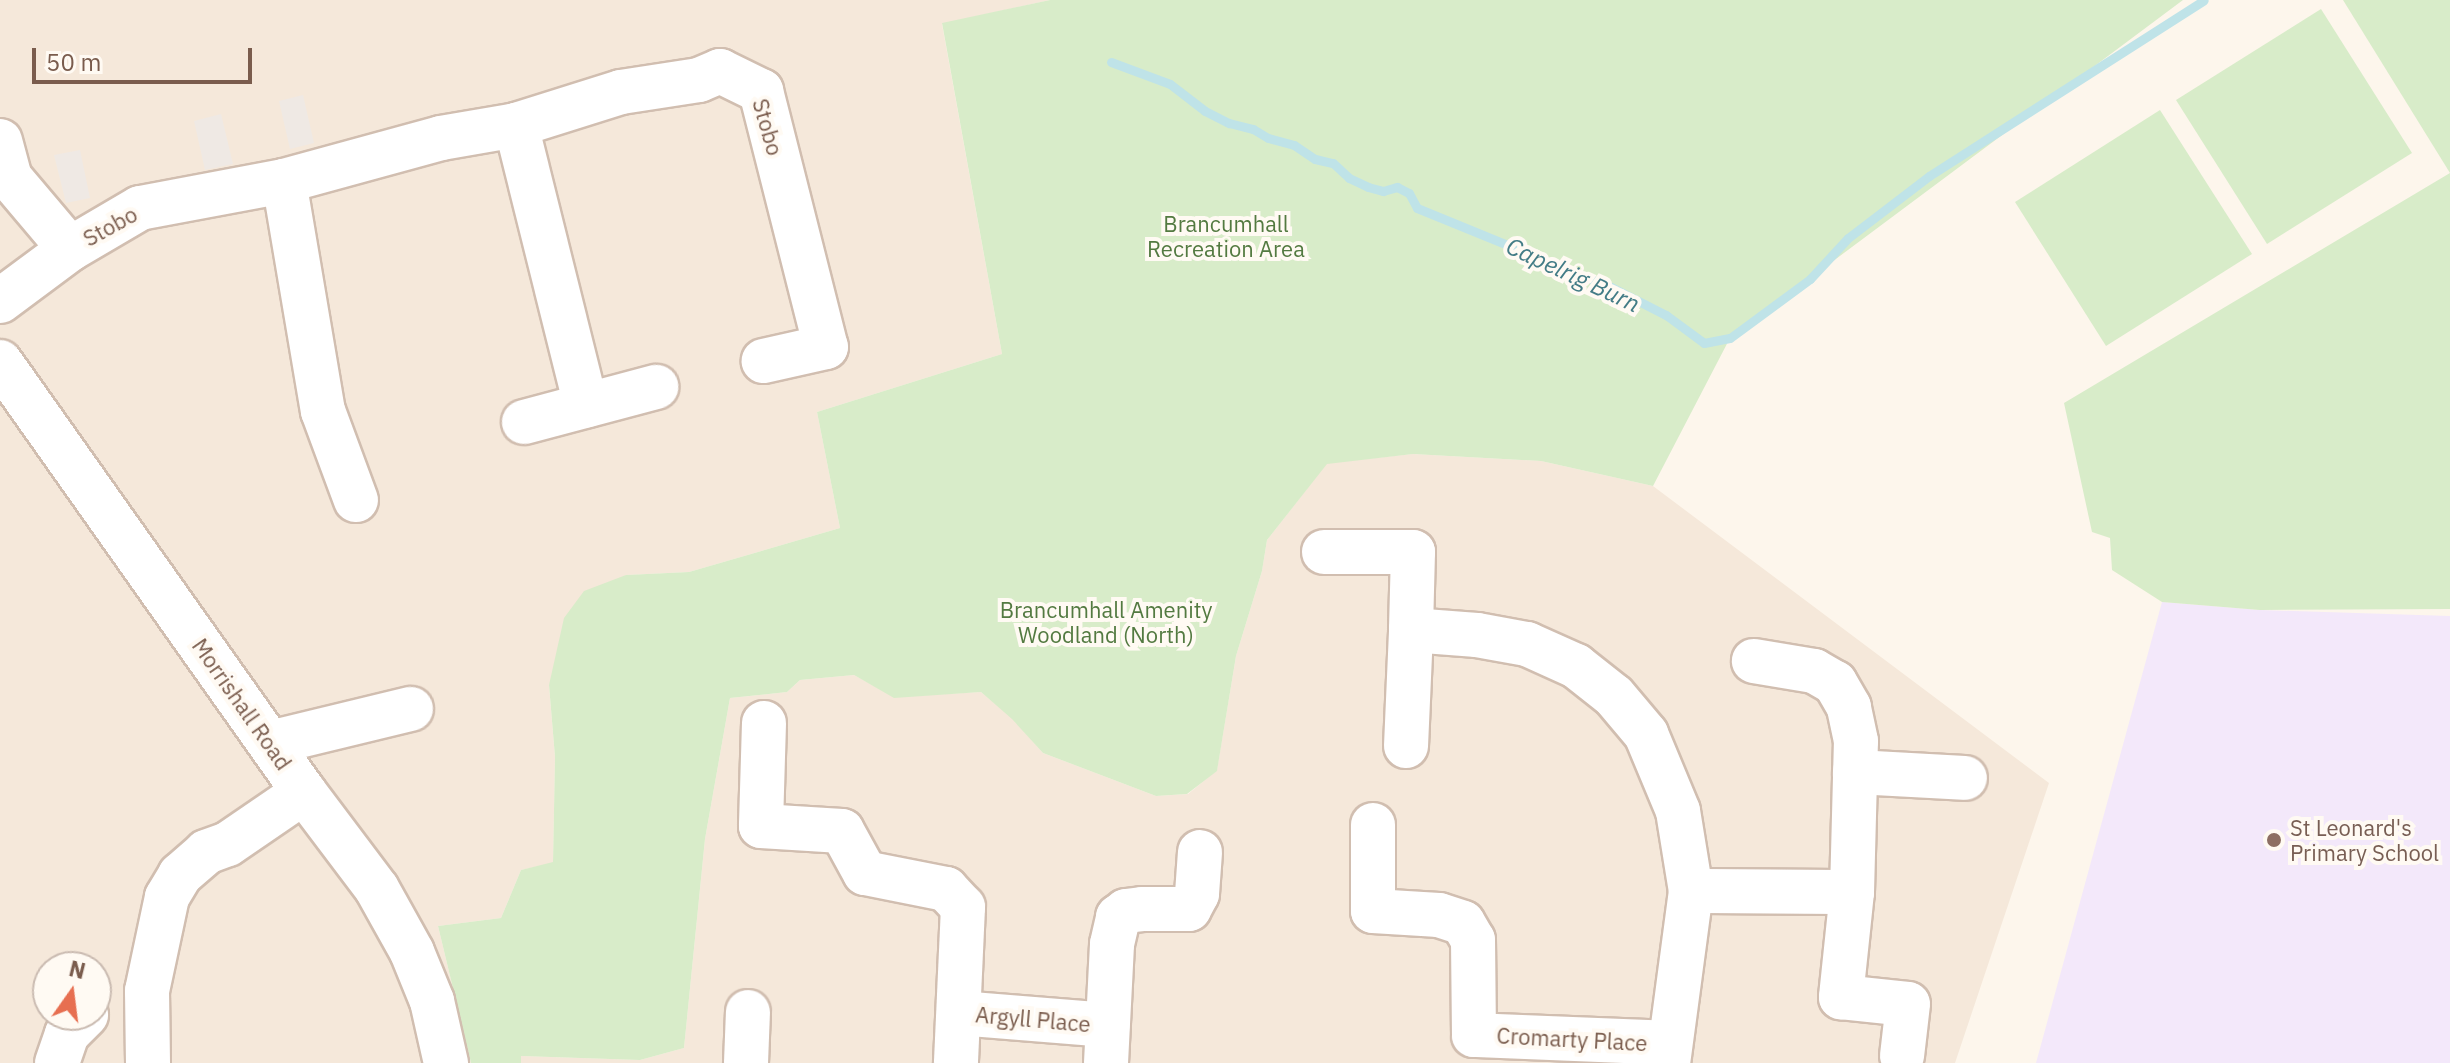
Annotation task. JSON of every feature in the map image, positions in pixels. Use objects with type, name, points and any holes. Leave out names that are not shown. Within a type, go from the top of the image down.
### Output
[{"type":"street","name":"Stobo","points":[[0,301],[70,249],[140,208],[284,181],[441,138],[516,125],[621,92],[671,87],[720,71],[761,91],[826,347],[764,361]]},
{"type":"street","points":[[516,125],[586,405]]},
{"type":"street","points":[[0,141],[10,178],[70,249]]},
{"type":"street","points":[[284,181],[323,411],[356,500]]},
{"type":"street","name":"Morrishall Road","points":[[0,362],[304,792],[377,889],[403,934],[432,1001],[446,1063]]},
{"type":"street","points":[[524,422],[656,387]]},
{"type":"street","points":[[1324,552],[1413,552],[1406,746]]},
{"type":"street","points":[[1411,630],[1477,635],[1527,644],[1576,666],[1614,696],[1646,734],[1678,811],[1691,891],[1669,1053]]},
{"type":"street","points":[[1754,661],[1814,671],[1835,683],[1849,707],[1856,741],[1852,892],[1841,997],[1908,1004],[1902,1056]]},
{"type":"street","points":[[270,743],[411,709]]},
{"type":"street","points":[[764,723],[761,826],[842,831],[865,873],[946,889],[963,907],[956,1063]]},
{"type":"street","points":[[1855,772],[1965,778]]},
{"type":"street","points":[[148,1063],[147,991],[167,897],[180,875],[206,852],[228,844],[304,792]]},
{"type":"street","name":"Cromarty Place","points":[[1373,825],[1373,911],[1439,915],[1463,923],[1473,940],[1474,1049],[1669,1053]]},
{"type":"street","name":"Argyll Place","points":[[959,1013],[1107,1044],[1112,944],[1118,917],[1134,910],[1189,909],[1197,894],[1200,852]]},
{"type":"street","points":[[1691,891],[1852,892]]},
{"type":"street","points":[[112,1005],[147,991]]},
{"type":"street","points":[[746,1063],[748,1012]]},
{"type":"street","points":[[57,1063],[70,1031]]},
{"type":"shaded area","points":[[0,0],[1050,0],[942,24],[1002,354],[817,412],[840,528],[689,572],[626,575],[549,685],[555,757],[553,863],[521,870],[501,918],[438,926],[471,1063],[0,1063]]},
{"type":"shaded area","points":[[303,95],[314,143],[290,149],[279,101]]},
{"type":"shaded area","points":[[221,114],[233,164],[205,170],[194,121]]},
{"type":"shaded area","points":[[80,150],[90,198],[66,203],[54,155]]},
{"type":"shaded area","points":[[1413,454],[1541,461],[1653,486],[2049,783],[1955,1063],[521,1063],[521,1056],[640,1060],[684,1048],[705,839],[730,698],[787,692],[800,680],[854,675],[894,697],[981,692],[1012,718],[1043,753],[1156,796],[1188,794],[1217,770],[1236,656],[1262,571],[1267,540],[1327,463]]},
{"type":"shaded area","name":"St Leonard's Primary School","points":[[2162,602],[2260,610],[2450,616],[2450,1063],[2036,1063]]},
{"type":"green space","name":"Brancumhall Recreation Area","points":[[1050,0],[2183,0],[1730,338],[1653,486],[1541,461],[1413,454],[1327,464],[1267,540],[1262,571],[1236,656],[1217,771],[1187,794],[1156,796],[1043,753],[1012,719],[981,692],[894,698],[854,675],[800,680],[787,692],[730,698],[705,839],[684,1048],[640,1060],[521,1056],[521,1063],[471,1063],[438,926],[501,918],[521,870],[553,862],[555,757],[549,685],[564,618],[584,591],[626,575],[689,572],[840,528],[817,412],[1002,354],[942,23]]},
{"type":"green space","points":[[2343,0],[2450,0],[2450,173]]},
{"type":"green space","points":[[2321,9],[2412,153],[2267,244],[2176,100]]},
{"type":"green space","points":[[2160,110],[2252,254],[2106,346],[2015,202]]},
{"type":"green space","points":[[2450,173],[2450,609],[2260,610],[2162,602],[2112,570],[2110,538],[2092,532],[2064,403]]},
{"type":"waterway","name":"Capelrig Burn","points":[[1111,62],[1170,84],[1205,111],[1229,123],[1253,129],[1268,138],[1294,145],[1315,159],[1333,163],[1349,178],[1368,187],[1383,191],[1397,187],[1409,193],[1417,208],[1611,287],[1666,315],[1704,343],[1730,338],[1810,279],[1848,238],[1929,176],[2204,0]]},
{"type":"place","name":"St Leonard's Primary School","points":[[2274,840]]},
{"type":"park label","name":"Brancumhall Amenity Woodland (North)","points":[[1106,622]]}]
